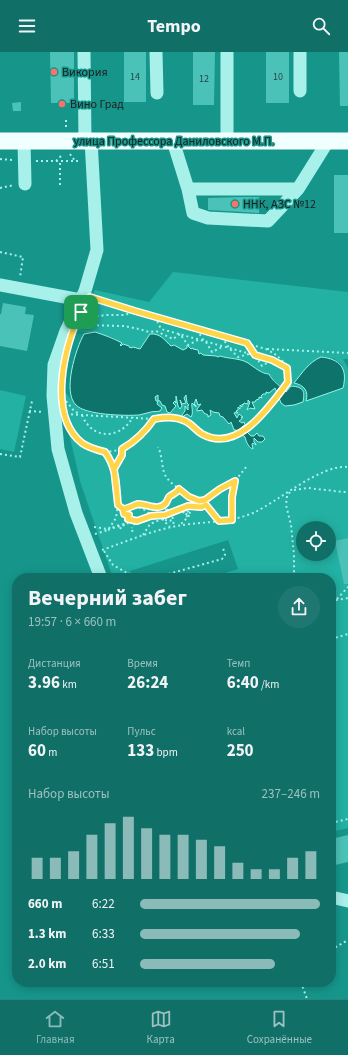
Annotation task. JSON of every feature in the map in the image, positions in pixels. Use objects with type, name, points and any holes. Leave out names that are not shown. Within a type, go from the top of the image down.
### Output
[{"type":"main road","name":"улица Профессора Даниловского М.П.","points":[[0,141],[348,141]]},
{"type":"lane","points":[[84,52],[88,140],[93,161],[97,250],[85,291],[85,298],[66,331],[54,365],[53,396],[59,413],[58,449],[76,513],[99,573]]},
{"type":"lane","points":[[156,52],[157,93]]},
{"type":"lane","points":[[227,52],[227,141]]},
{"type":"lane","points":[[300,52],[300,91]]},
{"type":"lane","points":[[173,140],[188,189],[193,213],[208,218],[268,221],[298,189],[328,141]]},
{"type":"lane","points":[[24,141],[25,184]]},
{"type":"lane","points":[[188,189],[298,189]]},
{"type":"lane","points":[[0,285],[85,298]]},
{"type":"lane","points":[[336,898],[348,901]]},
{"type":"path","points":[[0,159],[25,161],[93,161]]},
{"type":"path","points":[[60,161],[60,186]]},
{"type":"path","points":[[0,252],[22,257],[22,268]]},
{"type":"path","points":[[29,411],[154,419],[174,418],[184,420],[209,438],[226,439],[238,434],[254,423],[288,382],[287,368],[284,361],[277,354],[266,349],[85,298]]},
{"type":"path","points":[[83,318],[106,315],[125,315],[135,311]]},
{"type":"path","points":[[155,317],[161,329],[272,360],[287,368]]},
{"type":"path","points":[[75,324],[131,328],[156,332],[173,339],[180,334]]},
{"type":"path","points":[[196,329],[212,352],[223,346]]},
{"type":"path","points":[[180,334],[188,344],[199,340]]},
{"type":"path","points":[[221,336],[229,348],[238,357],[250,354]]},
{"type":"path","points":[[247,343],[262,366],[272,360]]},
{"type":"path","points":[[266,349],[348,353]]},
{"type":"path","points":[[65,400],[68,406],[82,415],[88,426],[96,432],[104,434],[120,431],[130,423],[133,417]]},
{"type":"path","points":[[0,454],[20,457],[32,401]]},
{"type":"path","points":[[59,413],[65,420]]},
{"type":"path","points":[[59,413],[82,443],[105,452],[122,449],[133,442],[146,431],[154,419]]},
{"type":"path","points":[[158,447],[161,452],[161,462],[166,477],[189,497],[199,501]]},
{"type":"path","points":[[114,469],[122,455],[122,449]]},
{"type":"path","points":[[105,452],[111,460],[114,469],[118,505],[116,518],[109,529]]},
{"type":"path","points":[[130,525],[150,516],[165,515],[192,503],[205,500],[220,489],[235,481],[247,466]]},
{"type":"path","points":[[102,550],[143,535],[174,526],[232,520],[250,514],[267,506],[325,470],[341,466],[348,467]]},
{"type":"path","points":[[232,520],[232,497],[235,481]]},
{"type":"path","points":[[294,573],[292,525],[286,505],[287,496],[292,490],[308,488],[348,492]]},
{"type":"path","points":[[161,507],[165,504],[169,496],[176,493],[179,489]]},
{"type":"path","points":[[123,509],[139,504],[154,508],[161,507],[176,510],[187,515]]},
{"type":"path","points":[[165,504],[171,512],[174,526]]},
{"type":"path","points":[[118,505],[123,509],[129,519]]},
{"type":"path","points":[[188,506],[201,507],[206,505],[219,521]]},
{"type":"path","points":[[133,506],[143,509],[150,516]]},
{"type":"path","points":[[179,526],[194,507]]},
{"type":"path","points":[[164,521],[167,508]]},
{"type":"path","points":[[97,540],[93,527],[109,529],[121,528],[126,521],[127,509]]},
{"type":"path","points":[[159,515],[162,519],[160,521]]},
{"type":"path","points":[[126,519],[136,522]]},
{"type":"path","points":[[143,535],[150,524],[160,521],[170,521],[172,519]]},
{"type":"path","points":[[164,521],[170,527]]},
{"type":"path","points":[[95,534],[136,522]]},
{"type":"path","points":[[133,531],[136,522]]},
{"type":"path","points":[[99,545],[113,565],[127,573]]},
{"type":"path","points":[[172,573],[222,559],[225,554],[223,548]]},
{"type":"path","points":[[102,550],[103,558]]},
{"type":"path","points":[[336,600],[348,588]]},
{"type":"path","points":[[336,600],[348,598]]},
{"type":"path","points":[[336,638],[348,634]]},
{"type":"path","points":[[336,822],[348,819]]},
{"type":"path","points":[[336,947],[348,940]]},
{"type":"path","points":[[303,987],[307,999]]},
{"type":"green space","points":[[173,272],[348,292],[348,359],[343,359],[348,368],[348,828],[336,831],[336,573],[225,573],[238,569],[228,540],[130,571],[129,573],[111,573],[80,481],[69,433],[64,391],[78,407],[91,413],[133,415],[157,412],[160,407],[155,397],[158,395],[160,401],[166,408],[172,410],[175,408],[173,404],[176,401],[176,396],[177,402],[181,408],[180,400],[183,403],[186,403],[184,398],[186,395],[187,403],[190,405],[188,410],[186,406],[182,415],[187,414],[191,416],[192,402],[194,405],[196,399],[198,403],[201,404],[197,409],[202,410],[209,416],[210,410],[219,413],[233,424],[234,430],[236,429],[245,437],[250,447],[253,449],[252,445],[254,438],[256,441],[261,436],[257,434],[251,436],[241,427],[244,422],[242,424],[239,421],[242,416],[239,416],[236,419],[237,417],[234,413],[238,407],[244,402],[247,404],[248,400],[250,402],[248,407],[252,408],[252,401],[266,392],[269,393],[275,388],[280,401],[285,406],[303,402],[305,395],[287,392],[270,377],[270,375],[243,361],[232,358],[207,356],[187,348],[183,350],[174,345],[171,346],[162,337],[157,335],[150,334],[140,349],[133,347],[131,349],[119,345],[120,342],[112,337],[101,335],[100,333],[74,331],[78,319],[95,290],[149,302]],"holes":[[[333,358],[343,365],[306,400],[306,391],[299,384]]]},
{"type":"green space","points":[[0,390],[26,396],[14,452],[0,449]]},
{"type":"water","points":[[95,332],[122,343],[120,345],[121,346],[123,344],[129,346],[130,348],[133,347],[140,349],[150,334],[154,334],[162,338],[171,346],[174,345],[183,350],[187,348],[187,345],[191,349],[193,348],[198,350],[199,354],[201,353],[203,355],[242,360],[261,372],[269,374],[272,379],[286,392],[291,386],[299,387],[304,392],[303,402],[285,406],[281,403],[275,388],[269,393],[266,392],[266,394],[263,394],[261,396],[262,398],[259,397],[259,399],[255,402],[252,402],[255,409],[250,408],[247,410],[250,402],[248,400],[248,404],[242,404],[242,407],[240,405],[240,409],[238,407],[238,410],[236,411],[238,413],[234,413],[237,418],[239,414],[243,417],[241,417],[242,419],[239,421],[242,423],[244,422],[245,425],[242,427],[251,436],[254,436],[257,433],[265,439],[262,442],[258,442],[254,438],[256,445],[253,443],[252,444],[253,449],[246,441],[245,437],[234,430],[231,422],[229,424],[223,417],[220,416],[219,413],[210,410],[211,415],[208,417],[208,415],[202,410],[197,411],[201,404],[198,405],[196,399],[194,404],[196,407],[192,403],[191,417],[187,414],[182,417],[185,411],[185,406],[188,410],[189,405],[187,403],[186,395],[184,398],[186,403],[182,404],[180,400],[182,406],[180,409],[176,396],[176,403],[175,401],[173,403],[176,406],[170,413],[167,412],[165,406],[158,400],[158,395],[155,397],[156,401],[158,401],[157,404],[162,408],[160,411],[139,415],[125,415],[88,411],[76,405],[72,399],[70,381],[74,359],[84,334]]},
{"type":"water","points":[[321,357],[338,362],[341,366],[344,375],[343,388],[306,401],[307,394],[305,389],[301,385],[294,383],[309,365]]},
{"type":"building","points":[[50,52],[74,52],[74,103],[51,103]]},
{"type":"building","points":[[124,52],[146,52],[146,102],[124,102]]},
{"type":"building","points":[[193,52],[215,52],[214,105],[193,105]]},
{"type":"building","points":[[266,52],[289,52],[289,103],[266,103]]},
{"type":"building","points":[[339,52],[348,52],[348,106],[340,106]]},
{"type":"building","points":[[21,102],[21,111],[13,111],[12,103]]},
{"type":"building","points":[[334,175],[348,175],[348,233],[334,233]]},
{"type":"building","points":[[259,197],[259,213],[208,210],[208,198]]},
{"type":"building","points":[[3,303],[26,307],[25,314],[34,315],[27,351],[0,346],[0,314]]},
{"type":"building","points":[[348,538],[348,584],[344,584],[336,541]]},
{"type":"building","points":[[348,835],[348,862],[336,865],[336,838]]},
{"type":"place","name":"Викория","points":[[54,72]]},
{"type":"place","name":"Вино Град","points":[[62,104]]},
{"type":"place","name":"ННК, АЗС №12","points":[[235,204]]},
{"type":"route","points":[[81,312],[75,324],[64,365],[62,384],[64,414],[76,436],[82,443],[105,452],[111,460],[114,469],[118,505],[123,509],[124,514],[129,515],[128,519],[137,521],[151,516],[165,515],[188,506],[201,507],[206,505],[219,521],[232,520],[232,497],[235,481],[220,489],[205,500],[199,501],[189,497],[179,489],[176,493],[169,496],[166,503],[161,507],[154,508],[139,504],[123,509],[118,505],[114,469],[122,455],[122,449],[146,431],[154,419],[174,418],[184,420],[209,438],[226,439],[238,434],[254,423],[288,382],[289,375],[287,368],[272,360],[255,355],[247,343],[90,297],[81,312]]}]
